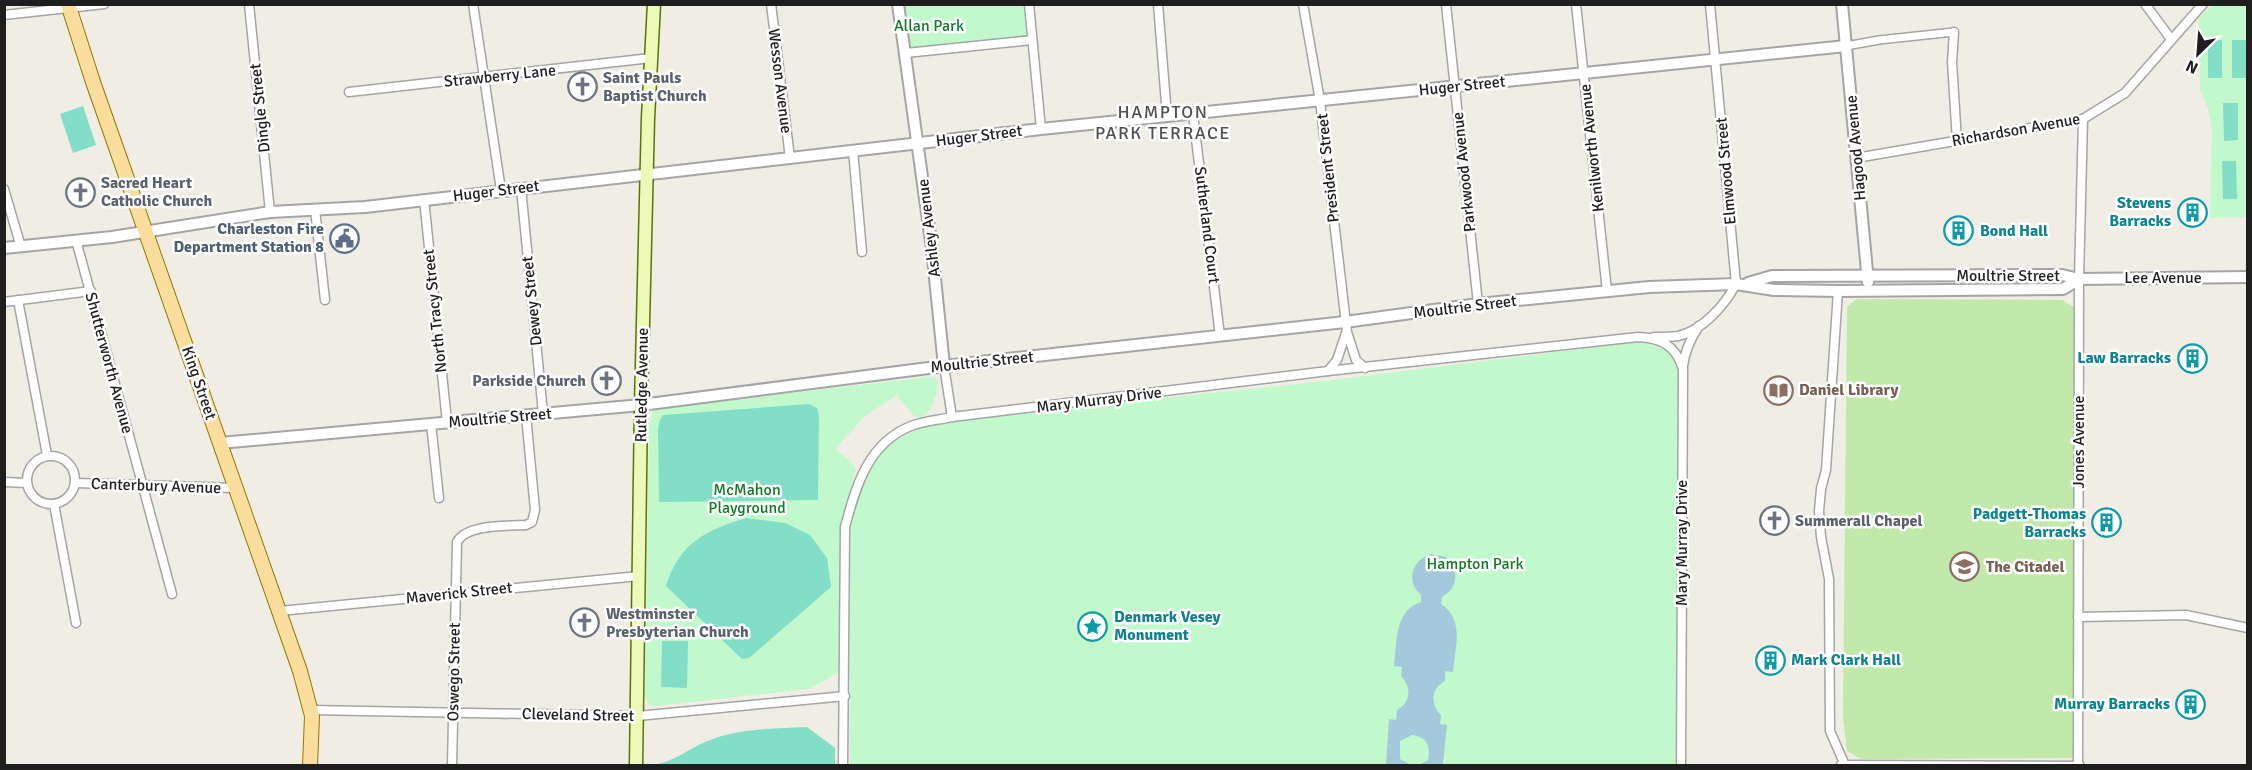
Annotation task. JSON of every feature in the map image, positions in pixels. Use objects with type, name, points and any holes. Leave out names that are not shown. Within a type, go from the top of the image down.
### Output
[{"type":"main road","name":"Rutledge Avenue","points":[[636,765],[646,173],[654,4]]},
{"type":"main road","name":"King Street","points":[[68,7],[300,671],[311,710],[310,765]]},
{"type":"street","points":[[4,15],[104,4]]},
{"type":"street","name":"Dingle Street","points":[[249,4],[270,212]]},
{"type":"street","points":[[473,4],[501,190]]},
{"type":"street","name":"Wesson Avenue","points":[[771,4],[789,158]]},
{"type":"street","name":"Ashley Avenue","points":[[898,4],[932,249],[944,366],[952,417]]},
{"type":"street","points":[[1029,4],[1041,129]]},
{"type":"street","points":[[1158,4],[1167,116]]},
{"type":"street","name":"President Street","points":[[1303,4],[1320,101],[1346,327],[1356,360],[1365,368]]},
{"type":"street","name":"Parkwood Avenue","points":[[1446,4],[1478,304]]},
{"type":"street","name":"Kenilworth Avenue","points":[[1576,4],[1607,291]]},
{"type":"street","name":"Elmwood Street","points":[[1710,4],[1741,284]]},
{"type":"street","name":"Hagood Avenue","points":[[1842,4],[1869,291]]},
{"type":"street","points":[[2145,4],[2171,39]]},
{"type":"street","name":"Richardson Avenue","points":[[1856,158],[2083,119],[2125,93],[2203,4]]},
{"type":"street","points":[[1954,32],[1952,62],[1957,141]]},
{"type":"street","name":"Huger Street","points":[[4,248],[145,231],[270,212],[364,207],[1041,129],[1716,60],[1954,32]]},
{"type":"street","points":[[906,53],[1032,40]]},
{"type":"street","name":"Strawberry Lane","points":[[349,92],[651,58]]},
{"type":"street","name":"Sutherland Court","points":[[1192,114],[1221,336]]},
{"type":"street","name":"Jones Avenue","points":[[2079,765],[2079,279],[2083,119]]},
{"type":"street","points":[[853,150],[862,252]]},
{"type":"street","name":"Dewey Street","points":[[521,188],[543,413]]},
{"type":"street","points":[[4,189],[21,247]]},
{"type":"street","name":"North Tracy Street","points":[[424,200],[447,422]]},
{"type":"street","points":[[315,209],[325,300]]},
{"type":"street","name":"Shutterworth Avenue","points":[[76,240],[172,594]]},
{"type":"street","name":"Moultrie Street","points":[[1741,284],[1772,276],[2062,275],[2079,279]]},
{"type":"street","name":"Lee Avenue","points":[[2079,279],[2247,277]]},
{"type":"street","name":"Moultrie Street","points":[[220,443],[641,405],[944,366],[1221,336],[1346,327],[1478,304],[1649,287],[1741,284],[1774,290],[1838,291],[2063,289],[2079,279]]},
{"type":"street","points":[[1701,323],[1721,309],[1741,284]]},
{"type":"street","points":[[4,302],[91,291]]},
{"type":"street","points":[[1838,291],[1826,470],[1821,489],[1820,511],[1821,537],[1829,579],[1830,731],[1842,764],[2079,765]]},
{"type":"street","points":[[18,300],[47,455]]},
{"type":"street","name":"Mary Murray Drive","points":[[843,765],[845,527],[855,490],[874,452],[891,436],[912,426],[952,417],[1328,371],[1638,337],[1679,336],[1701,323]]},
{"type":"street","name":"Mary Murray Drive","points":[[1681,765],[1683,369],[1685,353],[1701,323]]},
{"type":"street","name":"President Street","points":[[1328,371],[1337,360],[1346,327]]},
{"type":"street","points":[[1651,338],[1672,347],[1679,356],[1683,369]]},
{"type":"street","name":"Oswego Street","points":[[452,765],[457,542],[462,535],[475,529],[526,525],[532,522],[535,510],[526,415]]},
{"type":"street","points":[[431,424],[440,498]]},
{"type":"street","points":[[47,455],[60,457],[70,464],[75,476],[75,483],[66,499],[54,504],[42,502],[32,495],[27,483],[30,466],[47,455]]},
{"type":"street","points":[[4,482],[27,483]]},
{"type":"street","name":"Canterbury Avenue","points":[[75,483],[236,488]]},
{"type":"street","points":[[54,504],[76,623]]},
{"type":"street","name":"Maverick Street","points":[[280,611],[639,576]]},
{"type":"street","points":[[2078,617],[2186,615],[2247,628]]},
{"type":"street","name":"Cleveland Street","points":[[311,710],[638,716],[845,696]]},
{"type":"green space","name":"Allan Park","points":[[902,5],[1025,5],[1029,38],[909,49]]},
{"type":"green space","points":[[2212,6],[2247,6],[2247,217],[2210,218],[2212,129],[2208,108],[2200,89],[2198,32],[2199,18]]},
{"type":"green space","points":[[2222,40],[2222,78],[2208,78],[2208,41]]},
{"type":"green space","points":[[2232,40],[2246,40],[2247,78],[2232,78]]},
{"type":"green space","points":[[2223,103],[2238,103],[2238,140],[2224,141]]},
{"type":"green space","points":[[83,106],[96,145],[73,153],[60,114]]},
{"type":"green space","points":[[2222,161],[2236,161],[2237,199],[2223,199]]},
{"type":"green space","points":[[1856,299],[2062,300],[2077,309],[2075,758],[1861,759],[1847,751],[1843,718],[1847,307]]},
{"type":"green space","name":"Hampton Park","points":[[1637,342],[1652,344],[1664,349],[1672,357],[1678,371],[1675,765],[850,766],[849,527],[861,484],[870,468],[894,442],[910,433],[952,420],[1309,383]]},
{"type":"green space","name":"McMahon Playground","points":[[935,378],[938,382],[934,403],[925,415],[920,418],[914,416],[895,396],[865,416],[836,448],[855,467],[841,527],[842,667],[839,675],[834,674],[807,689],[655,706],[649,704],[645,697],[649,428],[653,410]]},
{"type":"green space","points":[[809,404],[817,408],[819,414],[818,500],[659,502],[658,428],[663,415]]},
{"type":"green space","points":[[746,518],[785,523],[810,535],[827,558],[831,587],[749,658],[742,659],[666,586],[678,559],[696,540],[718,528]]},
{"type":"green space","points":[[662,641],[688,641],[687,688],[661,687]]},
{"type":"green space","points":[[807,727],[835,748],[835,765],[653,765],[673,759],[717,737],[755,730]]},
{"type":"water","points":[[1431,554],[1446,557],[1455,573],[1452,588],[1442,597],[1441,604],[1453,618],[1456,626],[1453,672],[1445,671],[1445,681],[1437,688],[1434,697],[1435,706],[1441,715],[1440,724],[1447,725],[1443,763],[1442,765],[1419,765],[1428,760],[1429,750],[1424,740],[1412,735],[1400,741],[1400,759],[1411,765],[1386,765],[1389,719],[1396,720],[1397,710],[1405,703],[1408,694],[1407,685],[1401,676],[1402,667],[1394,666],[1398,628],[1406,612],[1421,602],[1421,595],[1413,584],[1413,572],[1419,561]]},
{"type":"place","name":"Saint Pauls Baptist Church","points":[[582,87]]},
{"type":"place","name":"Sacred Heart Catholic Church","points":[[80,192]]},
{"type":"place","name":"Stevens Barracks","points":[[2192,212]]},
{"type":"place","name":"Bond Hall","points":[[1959,231]]},
{"type":"place","name":"Charleston Fire Department Station 8","points":[[345,238]]},
{"type":"place","name":"Law Barracks","points":[[2192,358]]},
{"type":"place","name":"Parkside Church","points":[[607,381]]},
{"type":"place","name":"Daniel Library","points":[[1778,390]]},
{"type":"place","name":"Summerall Chapel","points":[[1774,521]]},
{"type":"place","name":"Padgett-Thomas Barracks","points":[[2107,523]]},
{"type":"place","name":"The Citadel","points":[[1965,567]]},
{"type":"place","name":"Westminster Presbyterian Church","points":[[585,623]]},
{"type":"place","name":"Denmark Vesey Monument","points":[[1093,626]]},
{"type":"place","name":"Mark Clark Hall","points":[[1770,660]]},
{"type":"place","name":"Murray Barracks","points":[[2191,704]]},
{"type":"district","name":"HAMPTON PARK TERRACE","points":[[1163,122]]}]
